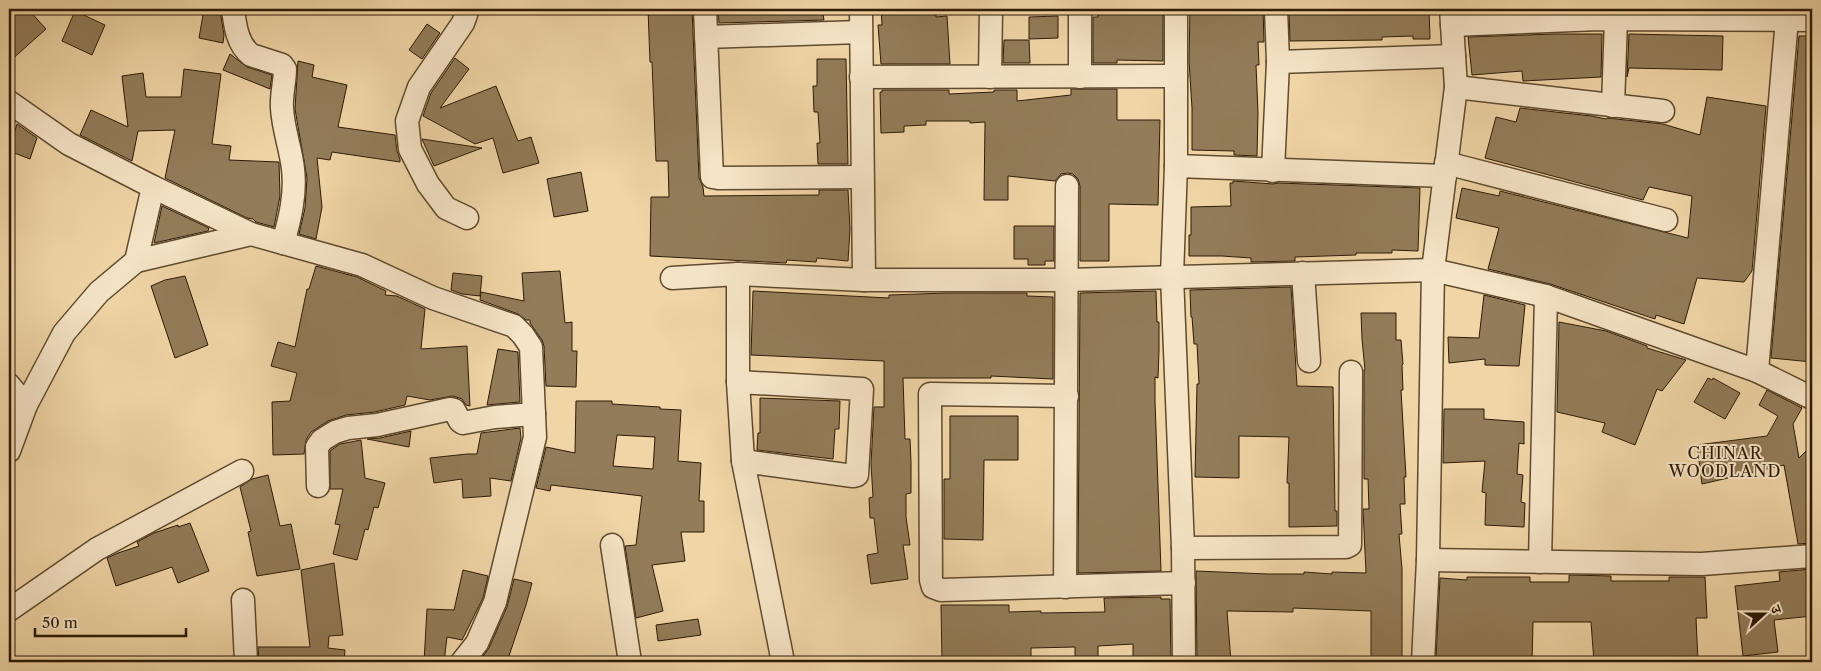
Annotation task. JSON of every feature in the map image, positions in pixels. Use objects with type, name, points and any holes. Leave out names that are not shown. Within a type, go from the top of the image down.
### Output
[{"type":"street","points":[[233,9],[237,33],[247,52],[282,65],[285,69],[282,108],[284,129],[293,170],[294,192],[291,214],[283,243]]},
{"type":"street","points":[[467,218],[446,208],[428,184],[410,150],[406,121],[419,87],[463,23],[468,9]]},
{"type":"street","points":[[705,9],[712,177],[862,177]]},
{"type":"street","points":[[861,9],[864,280]]},
{"type":"street","points":[[990,77],[991,9]]},
{"type":"street","points":[[1080,9],[1080,77]]},
{"type":"street","points":[[1176,9],[1176,166],[1172,276],[1183,548],[1184,662]]},
{"type":"street","points":[[1273,171],[1278,62],[1276,9]]},
{"type":"street","points":[[1423,662],[1428,560],[1433,270],[1456,87],[1452,17],[1812,20]]},
{"type":"street","points":[[1613,106],[1616,19]]},
{"type":"street","points":[[1757,371],[1787,19]]},
{"type":"street","points":[[706,37],[860,32]]},
{"type":"street","points":[[1278,62],[1454,56]]},
{"type":"street","points":[[861,77],[1176,76]]},
{"type":"street","points":[[1456,87],[1663,111]]},
{"type":"street","points":[[9,102],[69,144],[153,188],[251,234],[362,265],[434,298],[514,326],[523,335],[531,347],[535,436],[495,602],[478,643],[462,662]]},
{"type":"street","points":[[1176,166],[1273,171],[1446,170],[1666,220]]},
{"type":"street","points":[[1065,587],[1067,186]]},
{"type":"street","points":[[136,261],[153,188]]},
{"type":"street","points":[[9,451],[26,405],[64,333],[99,292],[136,261],[251,234]]},
{"type":"street","points":[[672,278],[738,274],[864,280],[1067,280],[1433,270],[1546,296],[1757,371],[1812,398]]},
{"type":"street","points":[[1304,273],[1309,361]]},
{"type":"street","points":[[738,274],[738,382],[743,461],[783,662]]},
{"type":"street","points":[[1540,562],[1546,296]]},
{"type":"street","points":[[1183,548],[1346,547],[1350,545],[1351,372]]},
{"type":"street","points":[[738,382],[862,389],[857,475],[743,461]]},
{"type":"street","points":[[9,385],[26,405]]},
{"type":"street","points":[[1067,396],[930,394],[931,580],[933,587],[941,590],[1184,583]]},
{"type":"street","points":[[318,486],[317,447],[322,440],[335,432],[450,409],[454,410],[460,421],[463,422],[534,414]]},
{"type":"street","points":[[9,610],[97,549],[242,472]]},
{"type":"street","points":[[612,545],[630,662]]},
{"type":"street","points":[[1428,560],[1702,564],[1812,556]]},
{"type":"street","points":[[243,600],[246,662]]},
{"type":"building","points":[[9,9],[28,9],[46,29],[9,62]]},
{"type":"building","points":[[204,9],[220,10],[224,35],[223,43],[199,38]]},
{"type":"building","points":[[648,9],[692,9],[699,178],[704,196],[819,195],[819,190],[848,190],[850,229],[848,261],[817,258],[816,262],[787,260],[786,263],[650,256],[651,197],[669,197],[668,161],[656,161]]},
{"type":"building","points":[[718,9],[822,9],[824,20],[719,23]]},
{"type":"building","points":[[881,9],[936,9],[936,17],[947,16],[950,64],[881,64],[878,25],[882,25]]},
{"type":"building","points":[[1097,9],[1159,9],[1159,13],[1163,13],[1163,61],[1117,60],[1117,63],[1093,63],[1093,17],[1098,17]]},
{"type":"building","points":[[1190,9],[1263,9],[1264,42],[1258,42],[1259,65],[1256,65],[1257,156],[1234,155],[1234,151],[1192,150],[1189,61]]},
{"type":"building","points":[[1329,9],[1429,10],[1430,39],[1413,39],[1413,36],[1382,37],[1382,40],[1290,41],[1289,12]]},
{"type":"building","points":[[75,11],[105,25],[92,55],[62,41]]},
{"type":"building","points":[[1058,16],[1058,38],[1029,39],[1029,17]]},
{"type":"building","points":[[427,24],[440,33],[422,59],[409,50]]},
{"type":"building","points":[[1602,34],[1601,77],[1523,81],[1522,71],[1472,75],[1468,37]]},
{"type":"building","points":[[1629,34],[1723,36],[1722,70],[1629,68],[1627,77]]},
{"type":"building","points":[[1799,36],[1812,36],[1812,362],[1771,358]]},
{"type":"building","points":[[1004,40],[1029,40],[1030,63],[1003,63]]},
{"type":"building","points":[[230,54],[247,67],[272,75],[270,89],[223,70]]},
{"type":"building","points":[[455,58],[469,69],[440,108],[496,86],[518,141],[531,137],[539,163],[503,173],[493,138],[475,144],[423,116],[431,93]]},
{"type":"building","points":[[817,59],[846,59],[848,164],[818,164],[817,143],[820,143],[818,112],[814,112],[813,86],[817,86]]},
{"type":"building","points":[[298,61],[314,65],[312,77],[347,85],[338,127],[395,135],[400,159],[400,162],[332,152],[330,160],[317,158],[322,207],[316,239],[299,234],[305,208],[307,178],[295,109]]},
{"type":"building","points":[[184,69],[221,74],[212,144],[231,146],[229,160],[279,162],[280,196],[274,227],[247,218],[165,178],[175,130],[138,131],[132,161],[80,135],[91,110],[128,127],[122,76],[143,73],[146,97],[181,97]]},
{"type":"building","points":[[1071,89],[1117,89],[1117,120],[1160,120],[1158,205],[1109,204],[1109,261],[1080,261],[1080,186],[1078,179],[1073,174],[1061,174],[1055,181],[1008,176],[1008,200],[984,200],[985,122],[926,121],[926,125],[904,126],[904,132],[881,133],[880,92],[882,90],[949,90],[949,94],[1017,90],[1017,101],[1071,95]]},
{"type":"building","points":[[1707,97],[1766,106],[1752,271],[1744,282],[1697,278],[1684,324],[1656,315],[1655,319],[1550,284],[1488,269],[1499,228],[1456,218],[1462,188],[1499,196],[1500,191],[1688,238],[1692,196],[1649,187],[1643,200],[1485,158],[1496,117],[1516,122],[1520,108],[1663,124],[1700,135]]},
{"type":"building","points":[[17,124],[37,138],[30,159],[9,151]]},
{"type":"building","points":[[422,139],[482,148],[434,166]]},
{"type":"building","points":[[581,172],[588,211],[554,217],[547,179]]},
{"type":"building","points":[[1233,181],[1273,184],[1420,188],[1418,251],[1392,250],[1392,253],[1356,253],[1356,255],[1295,257],[1295,261],[1251,262],[1251,258],[1189,256],[1191,207],[1231,206],[1230,183],[1233,183]]},
{"type":"building","points":[[162,206],[209,228],[208,231],[154,243]]},
{"type":"building","points":[[1014,226],[1054,226],[1054,261],[1045,261],[1045,265],[1028,265],[1028,259],[1014,259]]},
{"type":"building","points":[[316,266],[357,277],[386,291],[385,295],[397,296],[425,309],[421,349],[467,346],[470,406],[466,405],[462,399],[453,396],[430,400],[407,396],[405,405],[375,412],[346,415],[328,421],[311,432],[306,440],[304,454],[273,455],[272,402],[290,401],[297,373],[271,366],[278,342],[295,347],[307,289],[309,289]]},
{"type":"building","points":[[560,271],[565,323],[572,322],[572,351],[577,351],[576,387],[546,386],[544,346],[530,320],[480,300],[481,292],[524,301],[522,273]]},
{"type":"building","points":[[453,273],[482,276],[480,296],[462,294],[451,290]]},
{"type":"building","points":[[185,276],[208,345],[175,358],[151,286],[165,280]]},
{"type":"building","points":[[1291,287],[1297,386],[1333,387],[1335,511],[1337,511],[1337,526],[1289,527],[1289,483],[1287,483],[1289,437],[1239,436],[1239,478],[1195,477],[1197,384],[1199,384],[1197,344],[1194,344],[1190,290]]},
{"type":"building","points":[[753,291],[889,298],[889,295],[948,293],[1027,293],[1027,296],[1053,297],[1053,379],[991,376],[991,378],[903,378],[905,439],[910,439],[911,462],[911,493],[906,494],[906,517],[910,545],[903,545],[908,579],[871,584],[867,555],[878,553],[874,518],[870,518],[869,498],[873,497],[871,464],[874,407],[884,407],[884,361],[751,355]]},
{"type":"building","points":[[1156,291],[1159,350],[1158,378],[1155,377],[1155,401],[1161,571],[1078,573],[1080,293]]},
{"type":"building","points":[[1484,295],[1525,305],[1519,366],[1485,365],[1485,359],[1449,363],[1448,337],[1479,338]]},
{"type":"building","points":[[1361,313],[1396,313],[1396,340],[1401,340],[1403,390],[1401,390],[1406,477],[1404,477],[1405,504],[1400,504],[1402,534],[1399,534],[1402,569],[1402,662],[1371,662],[1371,611],[1293,608],[1293,612],[1227,611],[1231,662],[1197,662],[1196,571],[1268,574],[1304,574],[1304,572],[1332,574],[1332,572],[1366,573],[1363,509],[1369,509],[1368,479],[1364,479],[1365,370]]},
{"type":"building","points":[[1559,322],[1606,331],[1647,346],[1647,348],[1686,360],[1662,391],[1657,389],[1635,445],[1602,432],[1605,423],[1557,412]]},
{"type":"building","points":[[498,349],[518,352],[520,402],[487,405]]},
{"type":"building","points":[[1708,378],[1712,380],[1713,378],[1740,393],[1725,419],[1694,402]]},
{"type":"building","points":[[1767,390],[1802,408],[1793,424],[1799,458],[1812,445],[1812,543],[1798,544],[1784,465],[1702,484],[1697,445],[1767,436],[1778,416],[1759,405]]},
{"type":"building","points":[[760,398],[840,401],[839,429],[835,429],[833,459],[757,450],[758,433],[760,433]]},
{"type":"building","points":[[576,401],[612,401],[612,404],[681,410],[678,461],[701,463],[699,501],[704,501],[704,532],[681,532],[685,561],[652,565],[663,611],[636,618],[625,546],[636,545],[642,496],[551,485],[550,491],[536,488],[546,447],[575,453]],"holes":[[[617,435],[655,437],[653,469],[613,466]]]},
{"type":"building","points":[[1444,409],[1484,409],[1484,419],[1524,422],[1524,444],[1519,443],[1517,474],[1523,475],[1521,502],[1525,503],[1524,527],[1485,525],[1486,493],[1482,492],[1485,461],[1443,463]]},
{"type":"building","points":[[950,416],[1018,416],[1018,460],[984,460],[983,540],[944,539],[944,479],[950,479]]},
{"type":"building","points":[[520,428],[521,438],[511,481],[490,478],[491,496],[463,498],[462,479],[434,483],[430,458],[477,454],[481,433]]},
{"type":"building","points":[[411,431],[409,447],[367,439],[380,438]]},
{"type":"building","points":[[361,440],[365,478],[385,483],[378,508],[374,507],[368,530],[365,529],[357,560],[333,554],[340,525],[335,524],[343,489],[330,489],[330,451],[340,444]]},
{"type":"building","points":[[268,475],[280,526],[291,524],[300,569],[257,576],[248,532],[251,531],[240,487],[252,479]]},
{"type":"building","points":[[190,523],[209,571],[178,583],[172,567],[116,586],[107,558],[139,546],[137,542],[154,533]]},
{"type":"building","points":[[334,563],[343,635],[329,636],[328,648],[345,650],[344,662],[259,662],[258,647],[310,647],[301,570]]},
{"type":"building","points":[[1812,569],[1812,616],[1774,620],[1778,652],[1743,656],[1735,586],[1780,581],[1779,572]]},
{"type":"building","points":[[463,570],[488,576],[483,598],[462,640],[447,637],[444,662],[424,662],[427,609],[454,610]]},
{"type":"building","points":[[1569,575],[1611,576],[1611,581],[1669,581],[1669,577],[1705,577],[1707,618],[1696,618],[1698,662],[1594,662],[1591,622],[1533,622],[1532,662],[1469,662],[1470,659],[1436,657],[1440,578],[1467,580],[1467,577],[1530,577],[1530,582],[1569,582]]},
{"type":"building","points":[[514,579],[532,583],[507,662],[479,662],[489,648],[507,607]]},
{"type":"building","points":[[1161,597],[1161,599],[1170,599],[1171,662],[1133,662],[1133,644],[1098,646],[1098,662],[1075,662],[1075,647],[1031,648],[1031,662],[942,662],[941,605],[1009,605],[1009,612],[1105,612],[1104,598]]},
{"type":"building","points":[[698,619],[701,635],[658,641],[656,625]]},
{"type":"district","name":"CHINAR WOODLAND","points":[[1725,462]]}]
